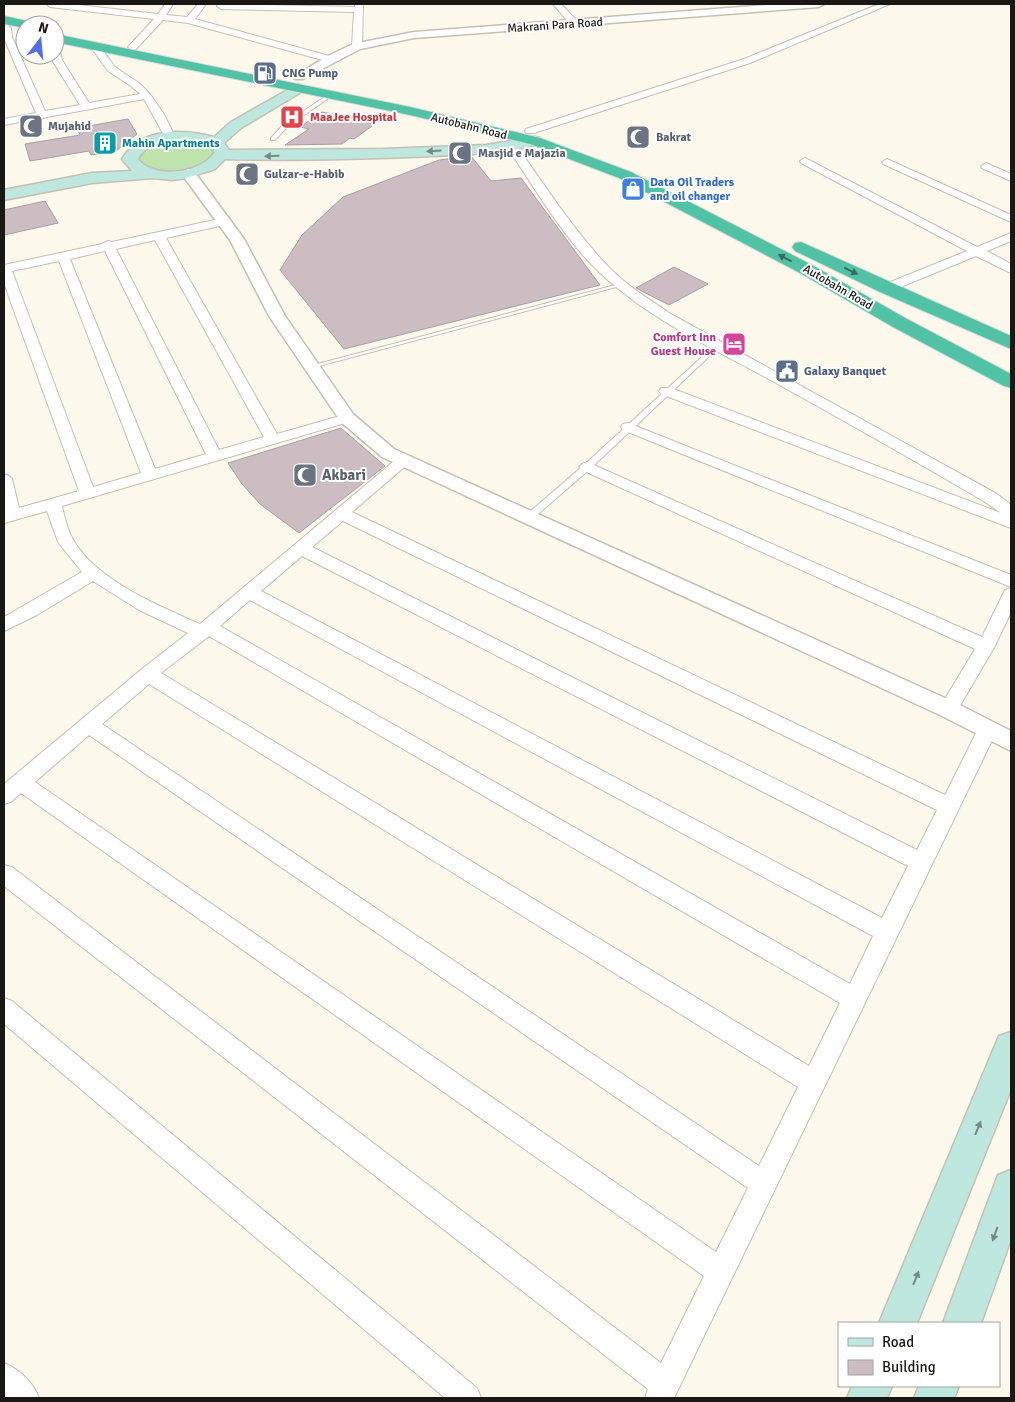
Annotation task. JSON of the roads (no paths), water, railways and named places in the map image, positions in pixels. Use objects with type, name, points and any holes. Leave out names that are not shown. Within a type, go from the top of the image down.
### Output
[{"type":"highway","name":"Autobahn Road","points":[[65,33],[299,82],[532,136],[625,175],[806,269],[900,323],[1011,382]]},
{"type":"highway","name":"Autobahn Road","points":[[65,40],[279,84],[299,82],[331,95],[580,145],[622,162],[755,225]]},
{"type":"highway","name":"Autobahn Road","points":[[790,242],[1011,343]]},
{"type":"highway","points":[[900,323],[934,334],[978,354],[993,357],[1001,352],[998,346],[949,325],[928,305]]},
{"type":"main road","points":[[4,195],[92,178],[151,174],[191,178],[210,165],[236,125],[299,82]]},
{"type":"main road","points":[[4,188],[84,173],[106,166],[132,153],[146,143],[170,137],[197,136],[279,84]]},
{"type":"main road","points":[[197,136],[219,149],[262,156],[396,153],[512,147],[532,136]]},
{"type":"main road","points":[[132,153],[130,159],[132,165],[139,170],[151,174]]},
{"type":"main road","points":[[898,1322],[1011,1048]]},
{"type":"main road","points":[[962,1322],[1011,1188]]},
{"type":"street","points":[[50,4],[189,20],[269,6],[360,5],[357,46]]},
{"type":"street","points":[[133,47],[161,16],[169,4]]},
{"type":"street","points":[[189,20],[202,4]]},
{"type":"street","points":[[557,4],[575,24]]},
{"type":"street","name":"Makrani Para Road","points":[[299,82],[330,59],[357,46],[414,35],[819,4]]},
{"type":"street","points":[[532,136],[747,61],[886,4]]},
{"type":"street","points":[[216,14],[330,59]]},
{"type":"street","points":[[5,25],[8,37],[42,115]]},
{"type":"street","points":[[95,46],[102,59],[118,75],[136,85],[162,120],[170,137]]},
{"type":"street","points":[[60,65],[87,108]]},
{"type":"street","points":[[4,122],[145,96]]},
{"type":"street","points":[[512,147],[540,189],[576,237],[599,265],[621,285],[664,316],[868,428],[991,498],[1011,513]]},
{"type":"street","points":[[805,161],[1011,269]]},
{"type":"street","points":[[887,162],[1011,220]]},
{"type":"street","points":[[986,166],[1011,178]]},
{"type":"street","points":[[191,178],[237,240],[277,316],[347,418],[388,454],[948,709],[1011,742]]},
{"type":"street","points":[[88,493],[4,269],[108,245],[224,222]]},
{"type":"street","points":[[158,235],[273,440]]},
{"type":"street","points":[[888,288],[1011,236]]},
{"type":"street","points":[[108,245],[215,457]]},
{"type":"street","points":[[63,256],[150,476]]},
{"type":"street","points":[[666,391],[1011,523]]},
{"type":"street","points":[[4,479],[8,516],[347,418]]},
{"type":"street","points":[[628,427],[1011,581]]},
{"type":"street","points":[[404,460],[205,630],[148,674],[12,789],[721,1272]]},
{"type":"street","points":[[587,467],[986,646]]},
{"type":"street","points":[[53,504],[59,528],[73,555],[116,590],[143,606],[205,630],[854,999]]},
{"type":"street","points":[[340,513],[948,806]]},
{"type":"street","points":[[300,548],[921,862]]},
{"type":"street","points":[[4,625],[31,611],[93,573]]},
{"type":"street","points":[[249,592],[886,932]]},
{"type":"street","points":[[948,709],[986,646],[1011,594]]},
{"type":"street","points":[[148,674],[813,1082]]},
{"type":"street","points":[[88,725],[764,1184]]},
{"type":"street","points":[[4,874],[662,1391],[886,932],[987,730]]},
{"type":"street","points":[[4,1009],[467,1398]]},
{"type":"street","points":[[4,1377],[25,1398]]},
{"type":"lane","points":[[273,139],[285,126],[331,95]]},
{"type":"lane","points":[[313,366],[621,285]]},
{"type":"lane","points":[[528,518],[587,467],[666,391],[717,346]]},
{"type":"place","name":"CNG Pump","points":[[265,73]]},
{"type":"place","name":"MaaJee Hospital","points":[[292,117]]},
{"type":"place","name":"Mujahid","points":[[31,126]]},
{"type":"place","name":"Bakrat","points":[[638,137]]},
{"type":"place","name":"Mahin Apartments","points":[[105,143]]},
{"type":"place","name":"Masjid e Majazia","points":[[460,153]]},
{"type":"place","name":"Gulzar-e-Habib","points":[[247,174]]},
{"type":"place","name":"Data Oil Traders and oil changer","points":[[633,189]]},
{"type":"place","name":"Comfort Inn Guest House","points":[[734,344]]},
{"type":"place","name":"Galaxy Banquet","points":[[787,371]]},
{"type":"place","name":"Akbari","points":[[305,475]]}]
